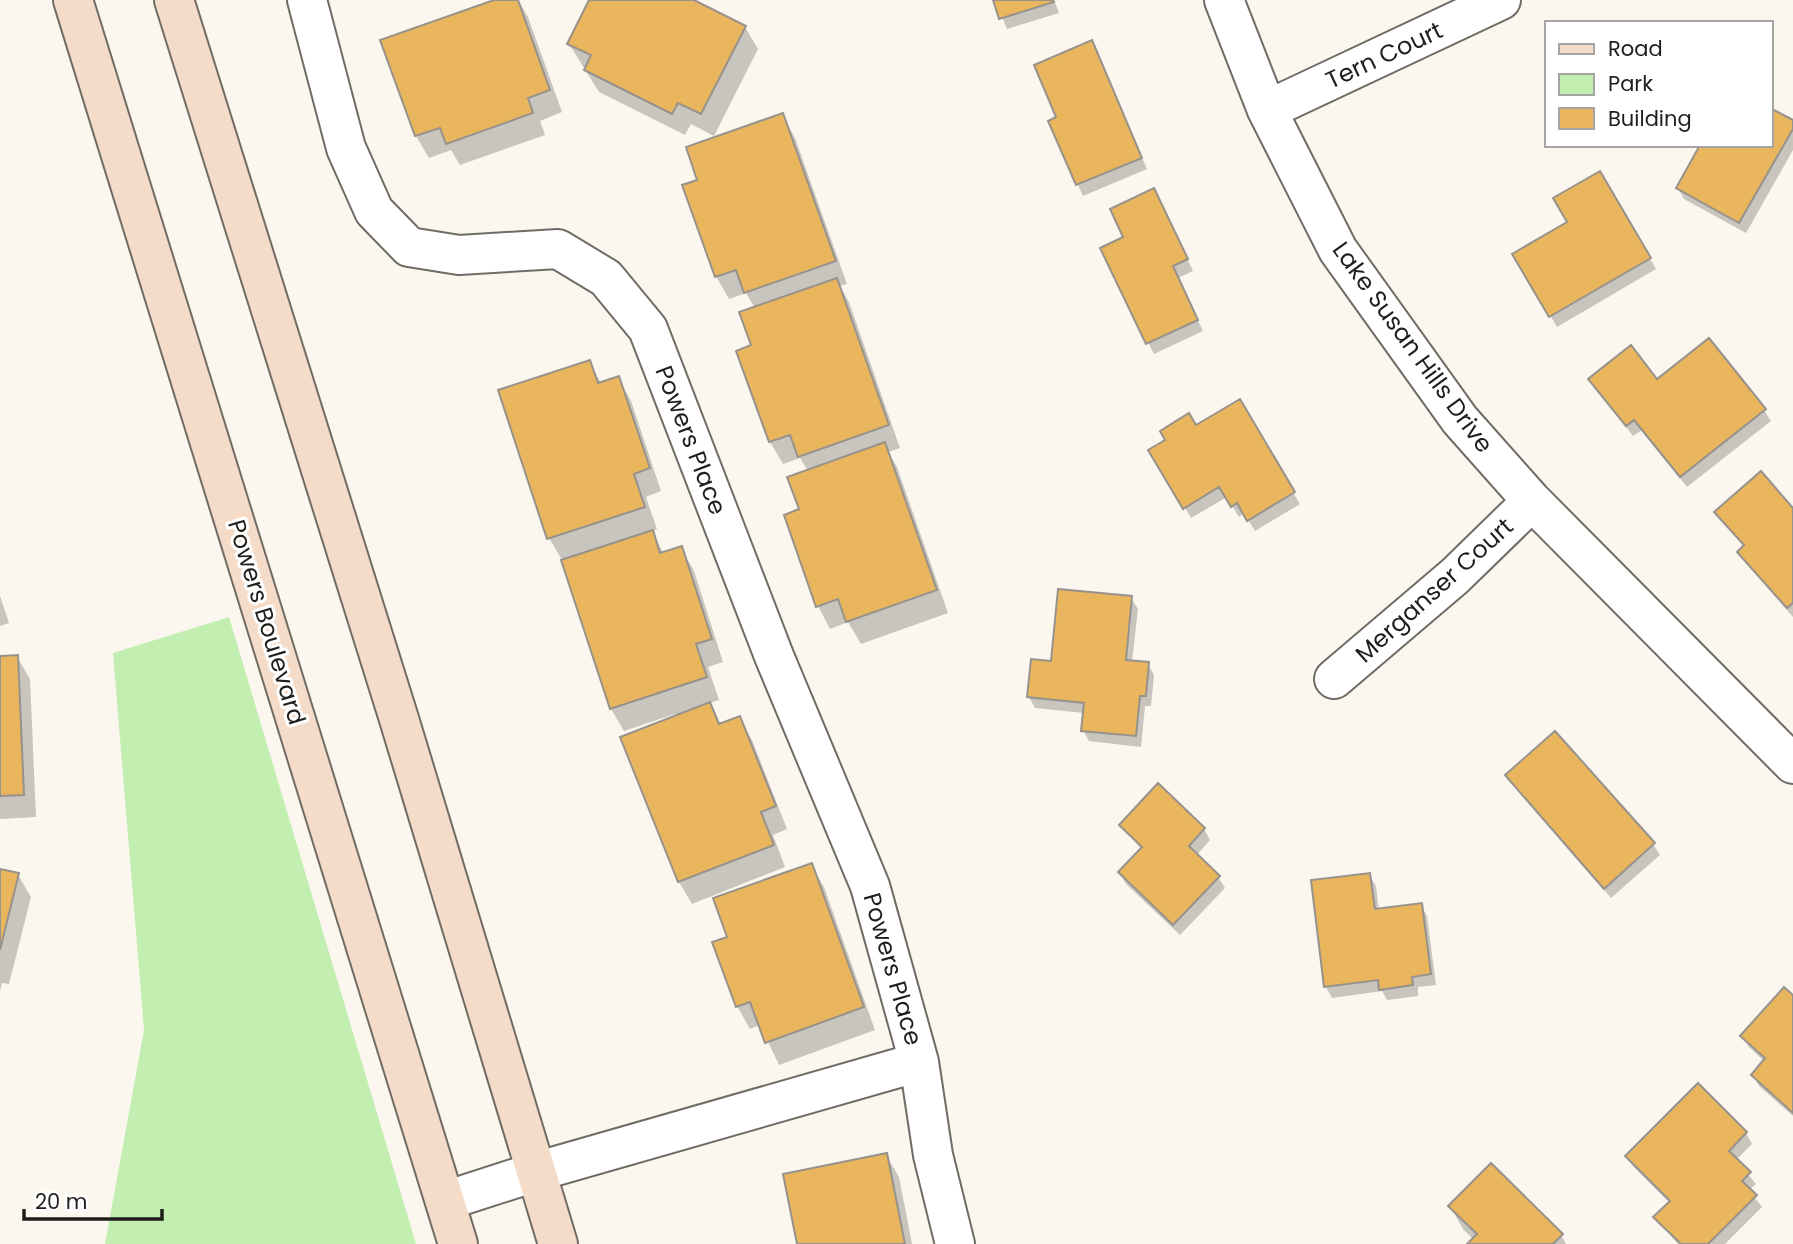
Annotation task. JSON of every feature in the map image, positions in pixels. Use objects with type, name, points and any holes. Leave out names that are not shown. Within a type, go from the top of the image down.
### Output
[{"type":"main road","name":"Powers Boulevard","points":[[73,0],[458,1244]]},
{"type":"main road","points":[[174,0],[399,719],[558,1244]]},
{"type":"street","name":"Powers Place","points":[[307,0],[346,148],[374,211],[409,247],[459,255],[558,249],[606,278],[648,329],[774,656],[870,886],[919,1062],[933,1155],[955,1244]]},
{"type":"street","name":"Lake Susan Hills Drive","points":[[1224,0],[1267,110],[1338,250],[1460,420],[1532,501],[1793,764]]},
{"type":"street","name":"Tern Court","points":[[1267,110],[1501,0]]},
{"type":"street","name":"Merganser Court","points":[[1334,678],[1455,576],[1532,501]]},
{"type":"street","name":"Powers Place","points":[[445,1201],[535,1172],[919,1062]]},
{"type":"green space","points":[[229,617],[416,1244],[105,1244],[144,1030],[113,653]]},
{"type":"building","points":[[494,0],[518,0],[550,90],[528,98],[533,113],[446,144],[440,128],[415,136],[380,40]]},
{"type":"building","points":[[589,0],[694,0],[746,26],[701,114],[678,103],[672,114],[584,70],[591,55],[567,44]]},
{"type":"building","points":[[993,0],[1053,0],[1054,2],[999,19]]},
{"type":"building","points":[[1092,40],[1142,158],[1076,185],[1048,121],[1056,117],[1034,65]]},
{"type":"building","points":[[1772,109],[1793,120],[1793,129],[1739,223],[1676,188],[1699,147],[1772,147]]},
{"type":"building","points":[[783,113],[836,261],[744,293],[736,270],[715,277],[682,185],[697,180],[686,147]]},
{"type":"building","points":[[1600,171],[1651,258],[1549,317],[1512,254],[1567,222],[1553,198]]},
{"type":"building","points":[[1154,188],[1188,259],[1173,266],[1198,320],[1146,344],[1100,248],[1123,237],[1110,209]]},
{"type":"building","points":[[837,278],[889,425],[798,457],[790,435],[769,442],[736,351],[751,345],[739,312]]},
{"type":"building","points":[[1709,338],[1766,409],[1680,477],[1634,420],[1626,426],[1588,379],[1631,345],[1657,379]]},
{"type":"building","points":[[590,360],[598,383],[619,376],[650,468],[634,474],[645,507],[547,539],[498,390]]},
{"type":"building","points":[[1240,399],[1295,492],[1247,521],[1237,503],[1231,507],[1219,487],[1183,509],[1148,450],[1165,440],[1160,431],[1189,413],[1196,425]]},
{"type":"building","points":[[885,442],[937,590],[846,622],[838,599],[816,607],[784,515],[799,509],[787,477]]},
{"type":"building","points":[[1761,471],[1793,508],[1793,603],[1787,608],[1737,552],[1744,545],[1714,512]]},
{"type":"building","points":[[653,530],[660,553],[682,546],[712,639],[696,644],[707,677],[610,709],[561,560]]},
{"type":"building","points":[[1058,589],[1132,596],[1126,660],[1149,662],[1146,696],[1140,696],[1136,736],[1081,731],[1084,703],[1027,697],[1031,659],[1051,661]]},
{"type":"building","points":[[18,655],[24,795],[0,796],[0,656]]},
{"type":"building","points":[[710,702],[719,724],[740,716],[776,806],[761,812],[774,845],[678,882],[620,737]]},
{"type":"building","points":[[1555,731],[1655,843],[1604,889],[1505,775]]},
{"type":"building","points":[[1158,783],[1205,828],[1189,846],[1220,876],[1173,925],[1118,872],[1142,847],[1119,825]]},
{"type":"building","points":[[812,863],[864,1007],[765,1043],[750,1002],[736,1007],[712,942],[727,937],[713,898]]},
{"type":"building","points":[[0,869],[19,873],[0,950]]},
{"type":"building","points":[[1370,873],[1375,909],[1422,903],[1431,974],[1412,977],[1413,985],[1379,990],[1378,980],[1324,987],[1311,880]]},
{"type":"building","points":[[1784,987],[1793,995],[1793,1113],[1751,1075],[1765,1058],[1740,1036]]},
{"type":"building","points":[[1698,1083],[1747,1132],[1729,1151],[1751,1172],[1742,1181],[1757,1195],[1708,1244],[1681,1244],[1653,1217],[1670,1201],[1625,1156]]},
{"type":"building","points":[[887,1153],[905,1244],[797,1244],[783,1174]]},
{"type":"building","points":[[1491,1163],[1563,1234],[1553,1244],[1467,1244],[1477,1234],[1448,1206]]}]
